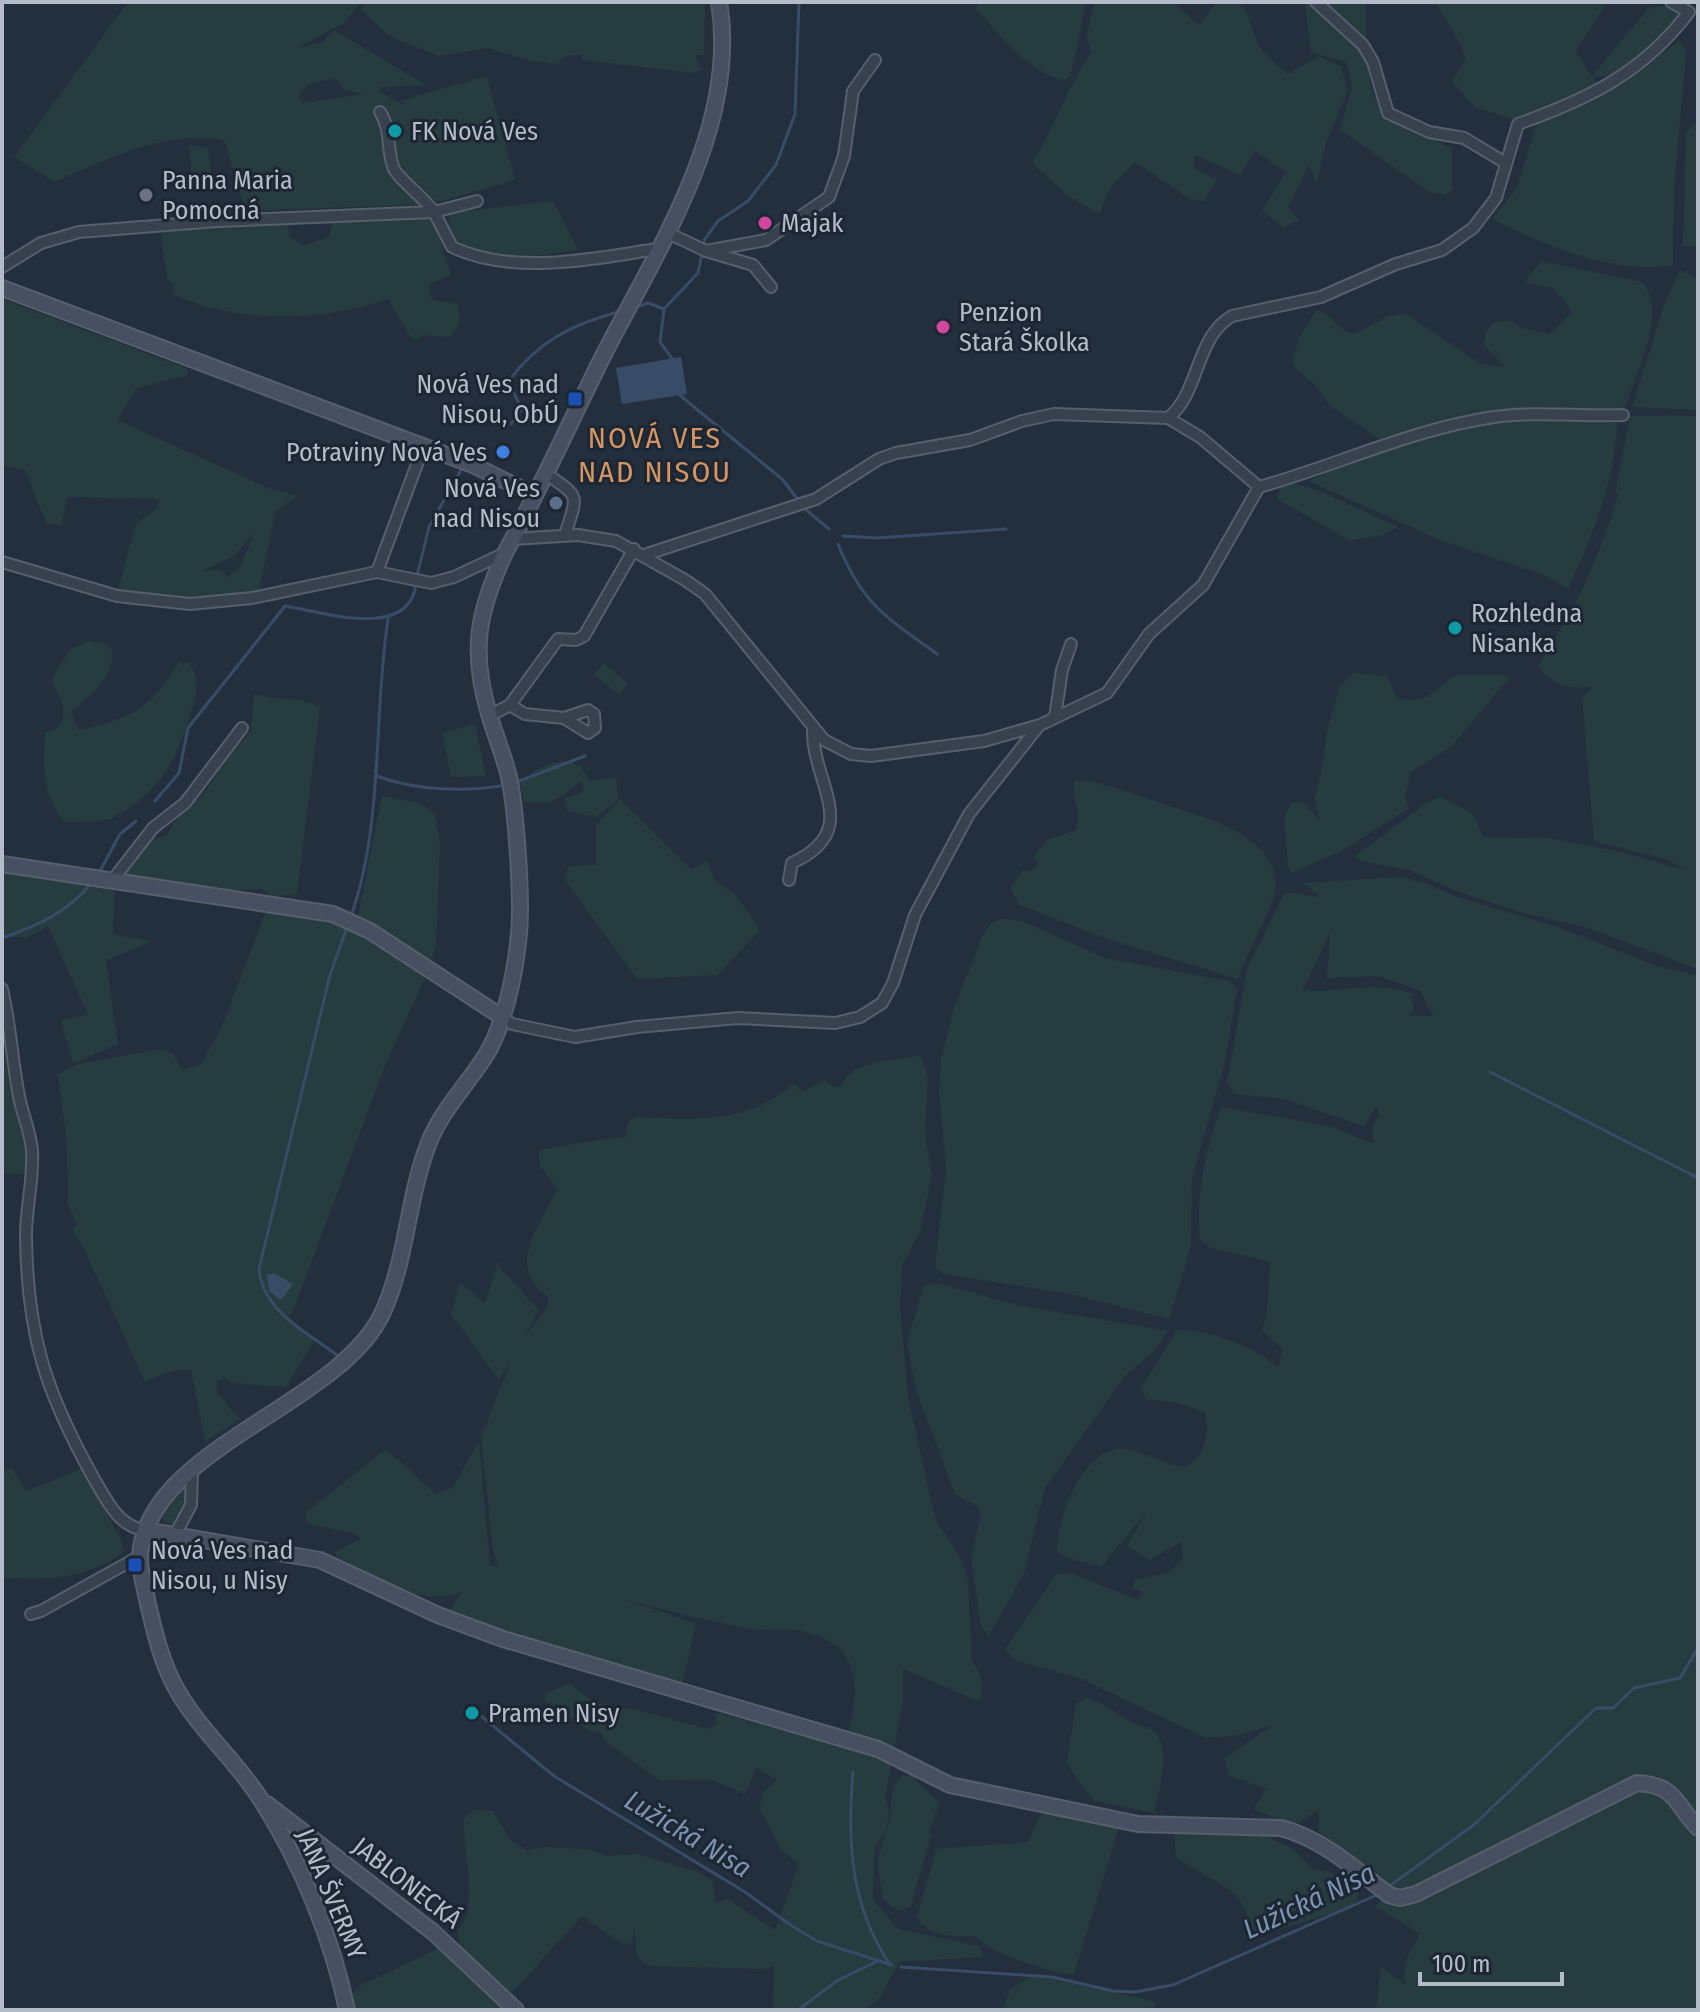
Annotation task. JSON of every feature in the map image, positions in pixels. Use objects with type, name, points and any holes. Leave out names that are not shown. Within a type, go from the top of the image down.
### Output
[{"type":"street","points":[[262,1800],[177,1691],[156,1639],[140,1556],[145,1530],[160,1503],[192,1471],[319,1380],[372,1329],[400,1264],[418,1172],[430,1139],[489,1050],[502,1017],[520,911],[509,778],[489,716],[478,665],[479,616],[505,553],[686,188],[718,92],[723,58],[719,2]]},
{"type":"street","points":[[1316,2],[1363,45],[1373,62],[1388,113],[1429,132],[1464,138],[1504,162]]},
{"type":"street","points":[[1168,418],[1186,399],[1200,362],[1223,321],[1232,316],[1321,297],[1396,264],[1435,254],[1473,228],[1496,198],[1504,162],[1518,124],[1614,84],[1665,43],[1689,12],[1671,2]]},
{"type":"street","points":[[706,251],[773,238],[829,197],[844,156],[853,91],[875,60]]},
{"type":"street","points":[[380,112],[386,122],[395,171],[423,195],[452,247],[495,259],[570,262],[657,249]]},
{"type":"street","points":[[2,267],[41,243],[79,232],[217,221],[434,212],[477,201]]},
{"type":"street","points":[[666,232],[706,251],[753,265],[771,287]]},
{"type":"street","points":[[2,288],[467,462],[534,495]]},
{"type":"street","points":[[489,716],[510,705],[558,639],[576,640],[584,636],[639,552],[816,499],[879,459],[896,453],[970,440],[1022,421],[1054,414],[1168,418],[1200,437],[1259,487]]},
{"type":"street","points":[[512,539],[597,536],[639,552],[705,594],[813,730],[845,752],[871,756],[1016,734],[1107,693],[1149,634],[1203,585],[1259,487],[1318,470],[1396,438],[1493,417],[1623,415]]},
{"type":"street","points":[[377,572],[423,448]]},
{"type":"street","points":[[545,473],[572,491],[576,501],[565,535]]},
{"type":"street","points":[[2,562],[117,596],[190,604],[252,598],[377,572],[417,581],[454,577],[505,553]]},
{"type":"street","points":[[1055,717],[1062,670],[1071,644]]},
{"type":"street","points":[[510,705],[525,714],[564,718]]},
{"type":"street","points":[[2,864],[333,914],[381,938],[512,1024],[575,1037],[637,1027],[738,1018],[835,1023],[860,1017],[882,1003],[893,983],[915,915],[950,845],[969,814],[1040,725]]},
{"type":"street","points":[[111,882],[153,828],[185,803],[242,728]]},
{"type":"street","points":[[789,880],[792,863],[814,848],[831,827],[832,806],[815,759],[813,730]]},
{"type":"street","points":[[1016,734],[1021,746]]},
{"type":"street","points":[[2,989],[18,1095],[32,1148],[26,1231],[27,1289],[35,1343],[61,1418],[120,1520],[132,1529],[320,1560],[438,1615],[503,1639],[878,1749],[950,1785],[1138,1824],[1281,1828],[1300,1833],[1400,1898],[1416,1894],[1637,1783],[1653,1783],[1670,1791],[1698,1828]]},
{"type":"street","points":[[175,1535],[191,1505],[192,1471]]},
{"type":"street","points":[[31,1614],[140,1556]]},
{"type":"street","name":"JANA ŠVERMY","points":[[262,1800],[300,1870],[340,1977],[347,2010]]},
{"type":"street","name":"JABLONECKÁ","points":[[262,1800],[433,1932],[516,2010]]},
{"type":"green space","points":[[128,2],[361,2],[344,23],[296,49],[322,42],[334,30],[426,85],[382,87],[379,91],[404,105],[403,100],[487,76],[515,180],[432,204],[246,211],[224,140],[180,139],[158,143],[116,156],[54,182],[14,157]],"holes":[[[335,78],[344,90],[364,94],[303,103],[298,96],[309,84]]]},
{"type":"green space","points":[[365,2],[705,2],[704,55],[695,55],[701,69],[694,73],[582,60],[581,55],[565,56],[558,64],[531,61],[488,48],[439,56],[391,37],[361,10]]},
{"type":"green space","points":[[979,2],[1086,2],[1071,75],[1066,80],[1052,77],[1028,62],[976,9]]},
{"type":"green space","points":[[1094,2],[1173,2],[1199,25],[1217,2],[1238,5],[1248,14],[1260,47],[1288,74],[1319,56],[1341,67],[1348,90],[1326,143],[1317,184],[1309,165],[1288,207],[1299,220],[1284,228],[1262,210],[1286,172],[1255,151],[1240,175],[1195,155],[1194,168],[1217,180],[1204,201],[1190,199],[1135,162],[1110,188],[1099,214],[1067,195],[1032,163],[1092,51],[1086,39]]},
{"type":"green space","points":[[1305,2],[1366,2],[1368,63],[1374,95],[1388,118],[1452,148],[1452,190],[1445,195],[1428,191],[1340,130],[1352,85],[1347,63],[1311,52]]},
{"type":"green space","points":[[1435,2],[1607,2],[1576,51],[1592,76],[1648,9],[1657,6],[1682,8],[1685,17],[1620,75],[1593,77],[1598,86],[1515,120],[1475,107],[1452,82],[1465,55]]},
{"type":"green space","points":[[1680,40],[1686,54],[1674,189],[1673,266],[1625,266],[1602,262],[1557,248],[1492,219],[1517,188],[1537,122],[1626,82]]},
{"type":"green space","points":[[1698,120],[1698,247],[1683,246],[1686,133]]},
{"type":"green space","points":[[189,145],[208,148],[212,175],[192,181]]},
{"type":"green space","points":[[553,201],[578,250],[519,258],[459,246],[451,241],[448,213]]},
{"type":"green space","points":[[433,218],[451,275],[428,285],[432,300],[458,304],[460,323],[450,337],[422,335],[417,340],[410,336],[388,299],[335,312],[253,315],[226,311],[174,295],[173,284],[167,280],[160,227],[287,221],[290,238],[304,245],[329,237],[332,222]]},
{"type":"green space","points":[[1541,261],[1642,282],[1649,295],[1652,310],[1648,342],[1626,405],[1614,413],[1506,411],[1378,438],[1330,406],[1292,361],[1301,334],[1316,310],[1355,334],[1388,316],[1406,314],[1481,364],[1504,367],[1484,345],[1486,331],[1495,322],[1513,321],[1520,327],[1550,334],[1572,312],[1555,289],[1525,282]]},
{"type":"green space","points":[[1680,270],[1698,278],[1698,410],[1632,407],[1663,308]]},
{"type":"green space","points":[[2,299],[188,369],[187,375],[137,388],[117,420],[271,489],[296,496],[275,513],[259,591],[200,600],[117,592],[136,524],[157,508],[160,499],[68,497],[61,526],[46,523],[25,470],[2,465]],"holes":[[[254,533],[241,566],[228,577],[219,569],[202,571],[234,556]]]},
{"type":"green space","points":[[1630,416],[1698,416],[1698,969],[1585,927],[1519,912],[1457,891],[1409,870],[1359,860],[1355,856],[1426,803],[1441,797],[1472,813],[1484,837],[1548,838],[1621,852],[1684,870],[1669,860],[1594,841],[1582,698],[1593,686],[1577,688],[1562,685],[1549,678],[1538,665],[1574,604],[1604,539],[1618,494],[1615,493]]},
{"type":"green space","points":[[1506,420],[1617,423],[1607,487],[1568,589],[1542,574],[1440,540],[1308,481],[1389,447]]},
{"type":"green space","points":[[1294,483],[1325,493],[1398,527],[1380,536],[1349,540],[1277,499],[1280,487]]},
{"type":"green space","points":[[88,641],[105,643],[112,650],[112,660],[100,685],[71,712],[79,730],[112,721],[138,709],[159,690],[179,662],[189,663],[197,688],[179,747],[154,787],[129,808],[109,819],[65,822],[51,801],[45,780],[45,732],[58,728],[63,715],[62,704],[51,680],[70,650]]},
{"type":"green space","points":[[604,663],[628,684],[618,695],[594,674]]},
{"type":"green space","points":[[1353,673],[1387,676],[1397,698],[1409,700],[1426,697],[1458,675],[1504,675],[1509,678],[1451,747],[1411,772],[1405,796],[1408,809],[1340,852],[1293,872],[1288,867],[1284,816],[1292,803],[1304,802],[1320,821],[1314,798],[1321,775],[1327,731],[1340,686]]},
{"type":"green space","points":[[254,694],[302,701],[320,707],[297,895],[272,896],[261,889],[214,891],[118,875],[151,840],[167,835],[178,816],[204,793],[251,729]]},
{"type":"green space","points":[[475,724],[486,776],[451,777],[442,733]]},
{"type":"green space","points":[[565,761],[580,766],[590,781],[616,777],[618,800],[596,817],[567,811],[565,798],[582,793],[584,785],[580,782],[563,796],[548,802],[524,802],[520,785],[529,775],[552,763]]},
{"type":"green space","points":[[1075,780],[1117,788],[1213,821],[1232,829],[1263,852],[1273,868],[1276,887],[1238,979],[1107,939],[1018,904],[1011,887],[1023,870],[1030,872],[1038,865],[1034,856],[1047,840],[1075,830],[1078,816]]},
{"type":"green space","points":[[382,796],[421,803],[435,815],[440,844],[436,945],[428,972],[386,1063],[293,1311],[287,1317],[312,1337],[313,1343],[286,1387],[232,1383],[225,1378],[218,1381],[216,1392],[240,1419],[205,1442],[191,1369],[168,1372],[145,1382],[72,1229],[77,1225],[68,1204],[67,1144],[58,1074],[77,1064],[163,1049],[173,1054],[182,1070],[201,1064],[222,1026],[268,906],[342,924],[358,916]]},
{"type":"green space","points":[[620,799],[692,870],[707,861],[714,879],[735,895],[758,926],[758,932],[717,975],[637,979],[565,880],[568,866],[596,865],[596,826]]},
{"type":"green space","points":[[2,870],[115,886],[113,934],[151,941],[106,961],[118,1044],[73,1064],[61,1020],[88,1015],[48,926],[27,938],[2,936]]},
{"type":"green space","points":[[1398,877],[1426,883],[1455,896],[1555,926],[1654,965],[1698,976],[1698,1818],[1658,1776],[1634,1777],[1404,1890],[1393,1889],[1318,1831],[1319,1809],[1294,1826],[1253,1809],[1266,1789],[1228,1775],[1225,1758],[1272,1725],[1240,1735],[1206,1738],[1079,1678],[1014,1660],[1005,1649],[1056,1575],[1070,1573],[1139,1600],[1142,1591],[1132,1589],[1135,1580],[1169,1573],[1183,1558],[1181,1542],[1150,1560],[1127,1546],[1146,1513],[1101,1567],[1064,1557],[1057,1551],[1068,1502],[1085,1470],[1097,1458],[1110,1450],[1125,1449],[1185,1467],[1202,1451],[1207,1428],[1204,1412],[1178,1403],[1146,1399],[1141,1388],[1177,1330],[1204,1333],[1231,1341],[1256,1352],[1278,1367],[1283,1349],[1262,1330],[1267,1312],[1270,1262],[1209,1247],[1200,1239],[1199,1205],[1203,1172],[1221,1107],[1333,1127],[1373,1144],[1373,1125],[1379,1115],[1377,1106],[1363,1126],[1284,1099],[1234,1094],[1227,1083],[1247,969],[1285,892],[1319,897],[1305,883]],"holes":[[[1330,932],[1327,978],[1379,976],[1420,991],[1433,1016],[1408,1016],[1414,1008],[1411,993],[1395,989],[1303,990]]]},
{"type":"green space","points":[[1003,919],[1022,921],[1105,958],[1229,981],[1237,989],[1225,1062],[1192,1178],[1191,1247],[1169,1319],[1071,1294],[943,1274],[935,1266],[946,1170],[939,1090],[941,1059],[954,1007],[983,935],[991,923]]},
{"type":"green space","points":[[2,1046],[27,1159],[25,1174],[2,1173]]},
{"type":"green space","points":[[920,1055],[928,1076],[925,1133],[932,1176],[920,1232],[902,1265],[900,1306],[908,1397],[935,1518],[960,1557],[968,1581],[972,1661],[979,1675],[982,1694],[977,1701],[903,1669],[903,1701],[885,1797],[889,1812],[886,1830],[891,1816],[893,1788],[902,1776],[912,1776],[940,1803],[929,1831],[931,1836],[911,1906],[898,1911],[883,1899],[877,1864],[886,1831],[875,1847],[873,1899],[898,1929],[979,1946],[984,1957],[899,1962],[880,1998],[866,2010],[773,2010],[774,1965],[767,1969],[650,1966],[637,1956],[635,1929],[631,1943],[623,1944],[582,1916],[511,1994],[462,1950],[459,1942],[458,1932],[466,1916],[469,1898],[464,1818],[473,1810],[493,1811],[512,1841],[527,1850],[548,1847],[592,1850],[607,1856],[636,1854],[698,1872],[713,1881],[715,1903],[728,1899],[775,1930],[799,1864],[781,1849],[759,1808],[765,1790],[777,1780],[756,1768],[745,1794],[709,1779],[661,1781],[606,1742],[601,1732],[590,1731],[544,1700],[547,1692],[570,1684],[593,1702],[707,1729],[715,1726],[717,1713],[843,1746],[855,1691],[848,1660],[838,1647],[801,1631],[745,1628],[619,1598],[696,1623],[682,1687],[510,1639],[448,1612],[463,1591],[448,1596],[431,1596],[379,1580],[333,1553],[361,1539],[356,1534],[309,1524],[305,1520],[307,1511],[386,1449],[436,1494],[453,1487],[479,1441],[490,1565],[499,1567],[493,1551],[481,1437],[511,1361],[499,1380],[451,1314],[460,1283],[485,1303],[498,1260],[501,1269],[539,1310],[525,1336],[548,1306],[548,1297],[535,1285],[528,1272],[527,1259],[535,1232],[557,1189],[540,1166],[539,1152],[565,1145],[625,1137],[629,1122],[636,1117],[679,1119],[740,1113],[777,1096],[794,1083],[802,1092],[825,1080],[833,1087],[841,1087],[853,1071],[863,1066]]},
{"type":"green space","points":[[940,1284],[1017,1305],[1168,1331],[1155,1350],[1125,1376],[1045,1488],[1024,1574],[989,1635],[981,1627],[971,1557],[981,1516],[978,1507],[955,1494],[915,1387],[907,1341],[924,1285]]},
{"type":"green space","points":[[12,1468],[26,1491],[81,1469],[121,1539],[124,1552],[81,1573],[34,1579],[2,1577],[2,1472]]},
{"type":"green space","points":[[187,1483],[183,1514],[177,1524],[168,1525],[162,1518],[165,1504]]},
{"type":"green space","points":[[1087,1697],[1131,1722],[1153,1730],[1160,1740],[1163,1760],[1155,1813],[1094,1801],[1072,1771],[1067,1761],[1076,1704]]},
{"type":"green space","points":[[1642,1790],[1667,1797],[1690,1834],[1698,1837],[1698,2010],[1376,2010],[1381,1966],[1405,1985],[1407,1958],[1420,1934],[1375,1906],[1381,1900],[1416,1902],[1621,1794]]},
{"type":"green space","points":[[1046,1813],[1119,1827],[1074,1975],[1006,1955],[975,1936],[942,1934],[921,1924],[917,1917],[936,1849],[1028,1842],[1039,1817]]},
{"type":"green space","points":[[1174,1832],[1265,1836],[1293,1849],[1312,1868],[1349,1878],[1359,1893],[1355,1906],[1256,1937],[1240,1900],[1232,1891],[1176,1858]]},
{"type":"green space","points":[[435,1950],[443,1950],[507,2010],[356,2010],[353,1993],[361,1985]]},
{"type":"green space","points":[[1033,1975],[1156,2003],[1153,2010],[1003,2010],[1010,1989]]},
{"type":"water","points":[[681,357],[687,394],[622,404],[616,368]]},
{"type":"water","points":[[274,1273],[293,1284],[281,1300],[269,1291],[267,1275]]},
{"type":"waterway","points":[[633,308],[648,303],[664,309],[698,273],[705,239],[718,221],[748,201],[776,165],[795,114],[799,2]]},
{"type":"waterway","points":[[664,310],[660,342],[674,361]]},
{"type":"waterway","points":[[511,424],[522,409],[508,382],[520,367],[558,336],[622,311]]},
{"type":"waterway","points":[[677,393],[782,479],[800,502]]},
{"type":"waterway","points":[[417,576],[429,527],[462,468]]},
{"type":"waterway","points":[[804,508],[829,529]]},
{"type":"waterway","points":[[843,536],[877,538],[1006,529]]},
{"type":"waterway","points":[[838,544],[856,581],[877,608],[937,654]]},
{"type":"waterway","points":[[155,801],[179,773],[188,728],[285,606],[342,617],[382,617],[399,612],[410,601],[416,583]]},
{"type":"waterway","points":[[351,916],[369,844],[388,619]]},
{"type":"waterway","points":[[514,783],[585,756]]},
{"type":"waterway","points":[[375,771],[377,776],[392,781],[424,787],[474,789],[507,785]]},
{"type":"waterway","points":[[99,873],[120,834],[136,821]]},
{"type":"waterway","points":[[2,938],[52,917],[73,902],[92,882]]},
{"type":"waterway","points":[[338,1356],[288,1320],[278,1309],[262,1284],[259,1269],[330,975],[347,927]]},
{"type":"waterway","points":[[1490,1072],[1698,1178]]},
{"type":"waterway","name":"Lužická Nisa","points":[[1388,1887],[1475,1824],[1596,1708],[1613,1708],[1634,1688],[1680,1678],[1698,1648]]},
{"type":"waterway","name":"Lužická Nisa","points":[[476,1712],[554,1776],[745,1892],[792,1926],[817,1941],[892,1965]]},
{"type":"waterway","points":[[853,1772],[851,1847],[854,1871],[866,1918],[889,1963]]},
{"type":"waterway","name":"Lužická Nisa","points":[[901,1967],[1052,1977],[1113,1991],[1135,1992],[1173,1985],[1379,1894]]},
{"type":"waterway","points":[[798,2010],[838,1980],[876,1962]]},
{"type":"place","name":"FK Nová Ves","points":[[395,131]]},
{"type":"place","name":"Panna Maria Pomocná","points":[[146,195]]},
{"type":"place","name":"Majak","points":[[765,223]]},
{"type":"place","name":"Penzion Stará Školka","points":[[943,327]]},
{"type":"place","name":"Nová Ves nad Nisou, ObÚ","points":[[575,399]]},
{"type":"place","name":"Potraviny Nová Ves","points":[[503,452]]},
{"type":"place","name":"Nová Ves nad Nisou","points":[[556,503]]},
{"type":"place","name":"Rozhledna Nisanka","points":[[1455,628]]},
{"type":"place","name":"Nová Ves nad Nisou, u Nisy","points":[[135,1565]]},
{"type":"place","name":"Pramen Nisy","points":[[472,1713]]},
{"type":"district","name":"NOVÁ VES NAD NISOU","points":[[655,455]]}]
